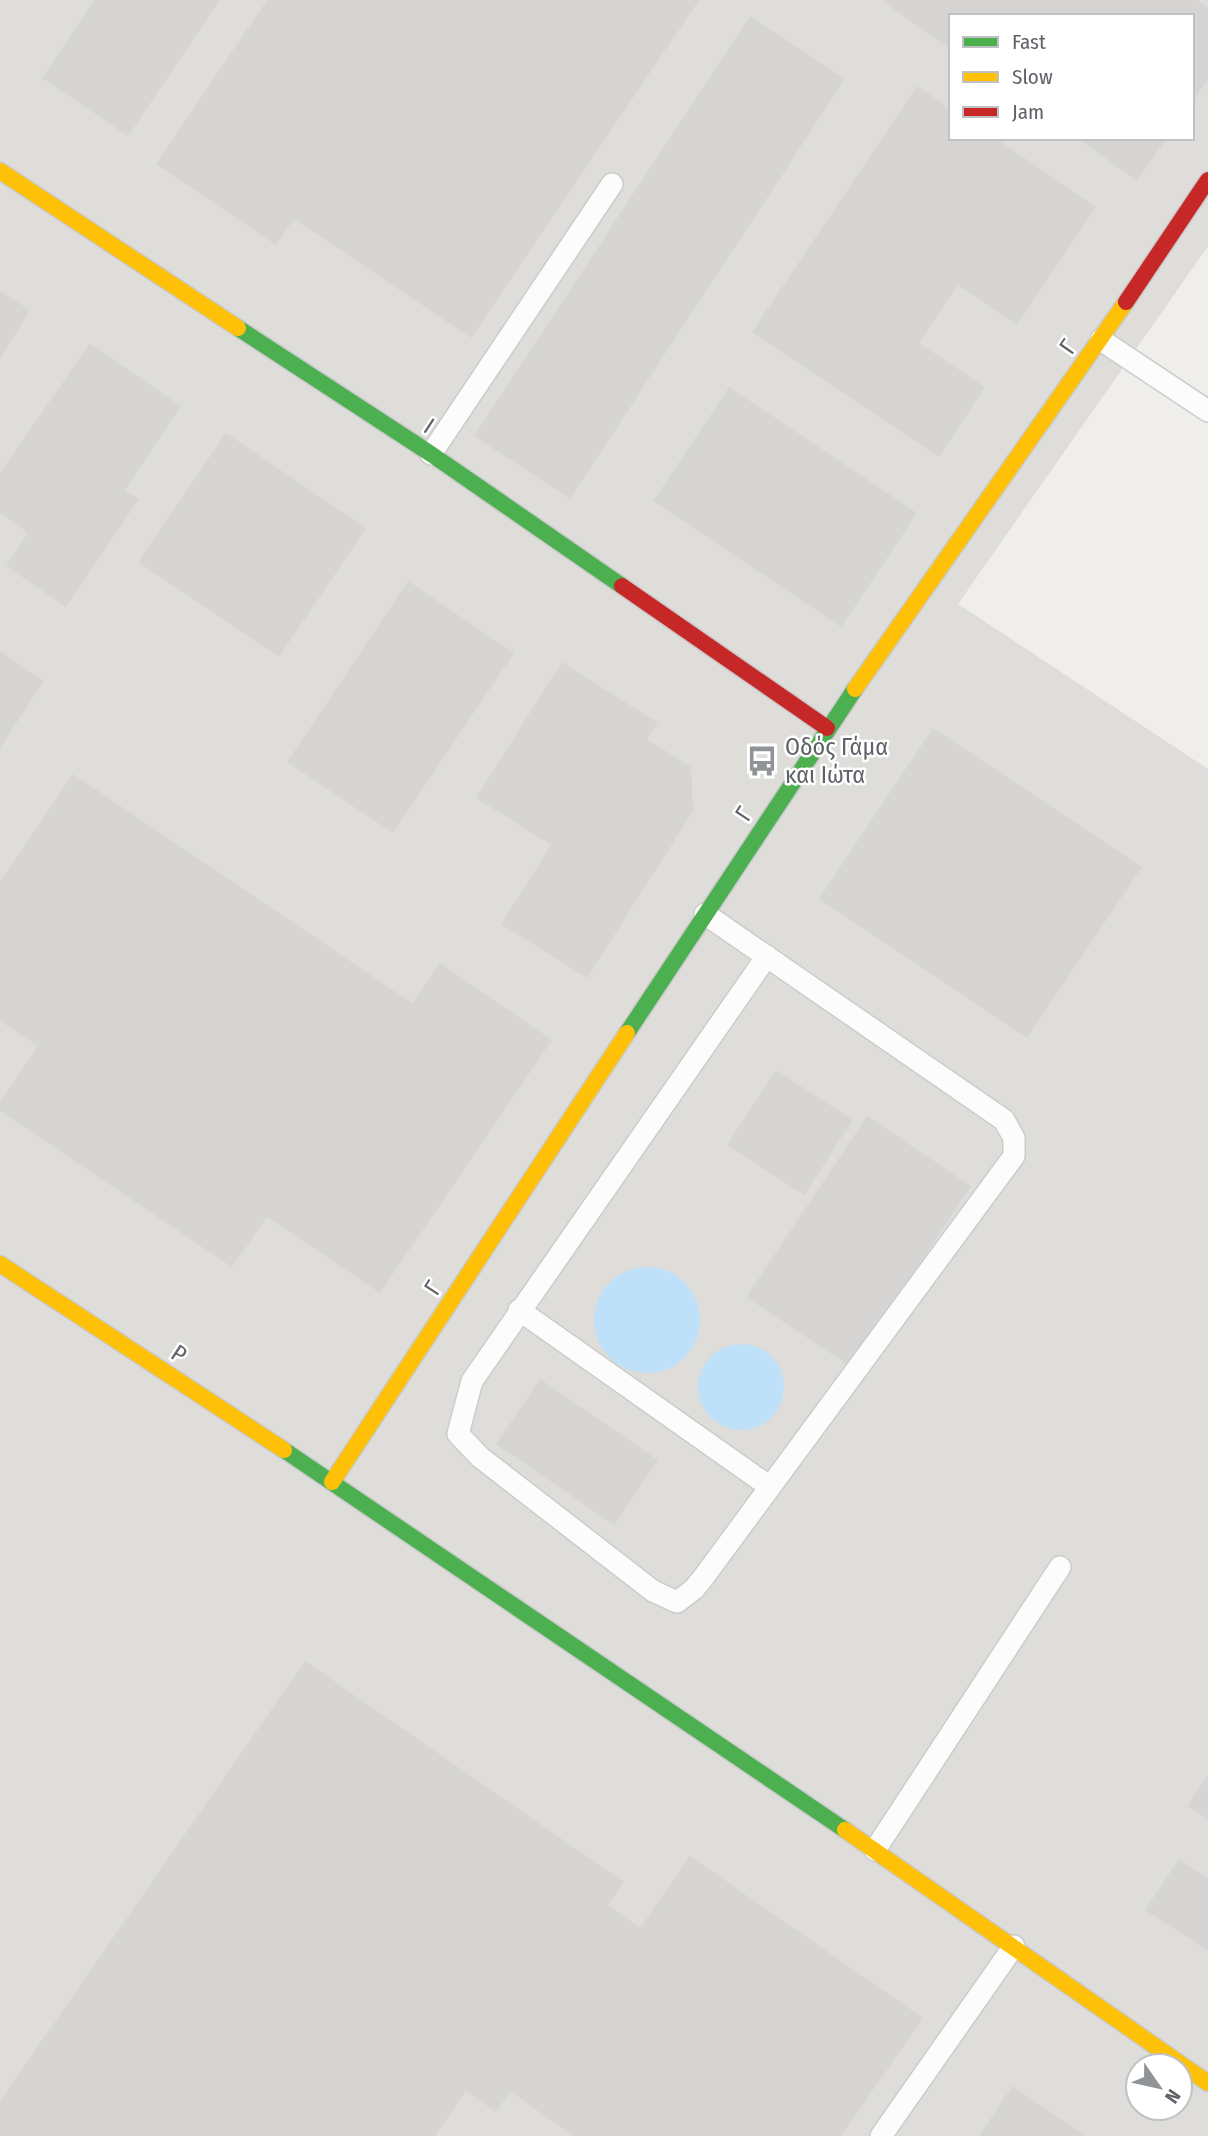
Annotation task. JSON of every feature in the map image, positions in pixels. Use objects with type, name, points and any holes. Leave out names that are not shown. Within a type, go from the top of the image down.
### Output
[{"type":"street","name":"Ι","points":[[0,171],[431,454],[827,728]]},
{"type":"street","name":"Γ","points":[[332,1482],[827,728],[1101,340],[1208,180]]},
{"type":"street","name":"Ρ","points":[[0,1264],[332,1482],[875,1850],[1208,2083]]},
{"type":"lane","points":[[431,454],[612,184]]},
{"type":"lane","points":[[1101,340],[1208,411]]},
{"type":"lane","points":[[705,914],[766,956],[1004,1120],[1014,1138],[1014,1156],[694,1589],[677,1602],[653,1591],[480,1457],[458,1434],[472,1381],[766,956]]},
{"type":"lane","points":[[519,1310],[770,1487]]},
{"type":"lane","points":[[875,1850],[1060,1567]]},
{"type":"lane","points":[[881,2136],[1014,1946]]},
{"type":"shaded area","points":[[0,0],[1208,0],[1208,246],[958,604],[1208,769],[1208,2136],[0,2136]]},
{"type":"water","points":[[647,1267],[667,1271],[684,1283],[696,1300],[700,1320],[696,1340],[684,1357],[667,1369],[647,1373],[627,1369],[610,1357],[598,1340],[594,1320],[598,1300],[610,1283],[627,1271]]},
{"type":"water","points":[[733,1344],[749,1344],[772,1356],[781,1370],[784,1387],[781,1404],[772,1418],[749,1430],[733,1430],[717,1423],[705,1411],[698,1395],[698,1379],[705,1363],[717,1351]]},
{"type":"building","points":[[94,0],[220,0],[128,136],[42,78]]},
{"type":"building","points":[[267,0],[699,0],[471,338],[294,219],[276,245],[156,164]]},
{"type":"building","points":[[885,0],[1197,0],[1208,8],[1208,80],[1194,99],[1194,14],[949,14],[949,49],[892,8]]},
{"type":"building","points":[[750,16],[845,79],[570,499],[474,436]]},
{"type":"building","points":[[917,86],[949,108],[949,140],[998,140],[1096,207],[1017,325],[958,285],[919,343],[985,387],[939,457],[752,332]]},
{"type":"building","points":[[1080,140],[1166,140],[1137,181]]},
{"type":"building","points":[[0,291],[30,310],[0,359]]},
{"type":"building","points":[[90,343],[181,406],[125,490],[139,499],[66,607],[6,566],[28,533],[0,513],[0,473]]},
{"type":"building","points":[[729,387],[917,513],[841,627],[653,501]]},
{"type":"building","points":[[226,433],[366,528],[279,657],[138,562]]},
{"type":"building","points":[[408,581],[514,653],[393,833],[287,762]]},
{"type":"building","points":[[0,651],[44,681],[0,748]]},
{"type":"building","points":[[562,662],[658,723],[647,739],[691,767],[693,811],[587,978],[501,924],[551,845],[476,798]]},
{"type":"building","points":[[933,728],[1142,867],[1027,1038],[819,899]]},
{"type":"building","points":[[73,774],[412,1003],[440,963],[552,1040],[380,1293],[267,1217],[232,1267],[0,1111],[0,1102],[38,1046],[0,1021],[0,882]]},
{"type":"building","points":[[776,1070],[853,1120],[804,1195],[727,1145]]},
{"type":"building","points":[[867,1116],[971,1186],[851,1367],[746,1297]]},
{"type":"building","points":[[540,1379],[658,1460],[614,1525],[496,1444]]},
{"type":"building","points":[[305,1661],[624,1882],[608,1905],[640,1928],[690,1856],[923,2018],[841,2136],[573,2136],[510,2091],[496,2112],[466,2091],[435,2136],[0,2136],[0,2101]]},
{"type":"building","points":[[1208,1775],[1208,1819],[1187,1806]]},
{"type":"building","points":[[1179,1859],[1208,1878],[1208,1951],[1145,1910]]},
{"type":"building","points":[[1012,2086],[1086,2136],[979,2136]]},
{"type":"traffic: fast","points":[[238,328],[431,454],[622,586]]},
{"type":"traffic: fast","points":[[627,1033],[855,689]]},
{"type":"traffic: fast","points":[[284,1450],[845,1830]]},
{"type":"traffic: slow","points":[[0,171],[238,328]]},
{"type":"traffic: slow","points":[[855,689],[1126,302]]},
{"type":"traffic: slow","points":[[332,1482],[627,1033]]},
{"type":"traffic: slow","points":[[0,1264],[284,1450]]},
{"type":"traffic: slow","points":[[845,1830],[1208,2083]]},
{"type":"traffic: jam","points":[[1126,302],[1208,180]]},
{"type":"traffic: jam","points":[[622,586],[827,728]]},
{"type":"place","name":"Οδός Γάμα και Ιώτα","points":[[762,761]]}]
